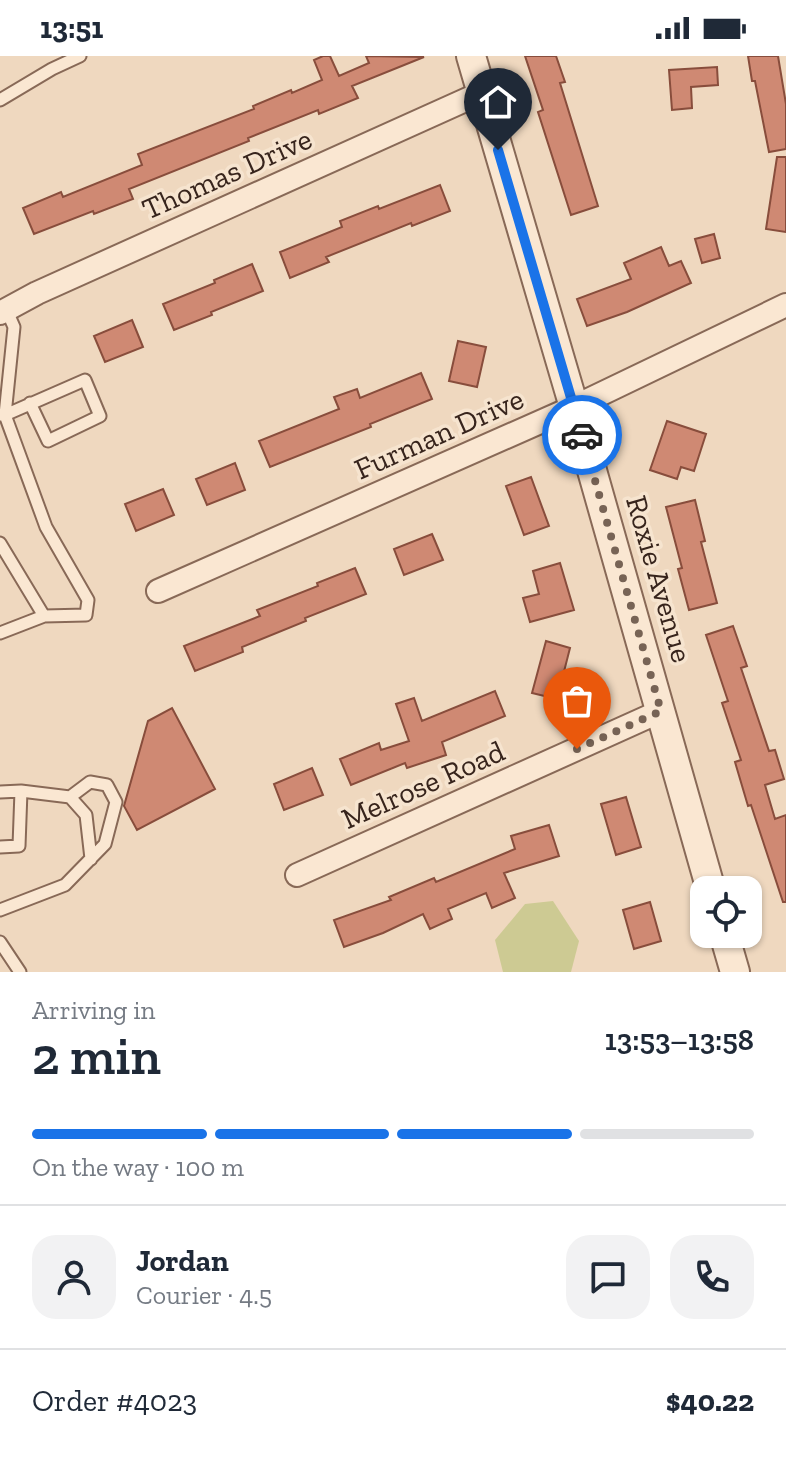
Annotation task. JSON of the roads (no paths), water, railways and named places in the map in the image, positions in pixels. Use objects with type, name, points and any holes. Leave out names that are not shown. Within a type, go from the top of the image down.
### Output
[{"type":"street","name":"Roxie Avenue","points":[[471,56],[707,876]]},
{"type":"street","name":"Thomas Drive","points":[[3,312],[37,293],[481,93]]},
{"type":"street","name":"Furman Drive","points":[[158,591],[574,407],[786,305]]},
{"type":"street","name":"Melrose Road","points":[[297,875],[661,711]]},
{"type":"street","points":[[728,948],[735,972]]},
{"type":"lane","points":[[44,56],[52,69]]},
{"type":"lane","points":[[0,100],[80,56]]},
{"type":"lane","points":[[0,633],[44,616],[86,615],[88,600],[46,527],[2,415],[14,327],[3,312]]},
{"type":"lane","points":[[2,415],[30,403],[85,380],[100,416],[48,441],[30,403]]},
{"type":"lane","points":[[0,543],[44,616]]},
{"type":"lane","points":[[0,910],[65,885],[105,844],[116,802],[107,785],[90,782],[70,797]]},
{"type":"lane","points":[[0,847],[19,846],[21,791]]},
{"type":"lane","points":[[0,792],[21,791],[70,797],[86,815],[91,859]]},
{"type":"lane","points":[[0,942],[20,972]]}]
